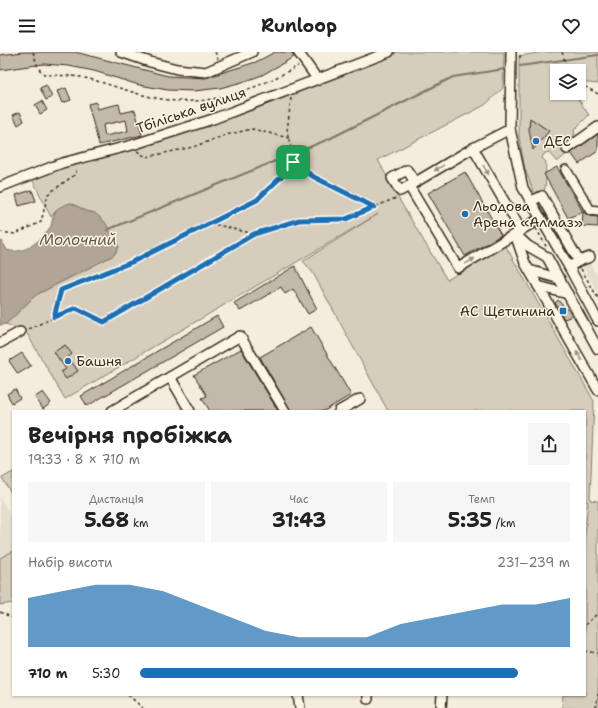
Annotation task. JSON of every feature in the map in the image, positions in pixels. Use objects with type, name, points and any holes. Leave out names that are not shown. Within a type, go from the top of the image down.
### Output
[{"type":"street","points":[[121,52],[177,69],[206,72],[252,52]]},
{"type":"street","points":[[298,52],[318,80]]},
{"type":"street","name":"Тбіліська вулиця","points":[[0,187],[76,159],[129,146],[213,119],[389,52]]},
{"type":"street","points":[[511,52],[510,129],[524,188],[569,266],[598,321]]},
{"type":"street","points":[[567,149],[598,127]]},
{"type":"street","points":[[510,129],[473,148],[412,184],[458,268],[541,218]]},
{"type":"street","points":[[473,148],[518,232],[528,246],[547,257],[598,349]]},
{"type":"street","points":[[566,170],[590,210],[598,211]]},
{"type":"street","points":[[531,201],[542,196],[579,261]]},
{"type":"street","points":[[518,232],[534,278],[598,390]]},
{"type":"street","points":[[569,266],[590,257]]},
{"type":"street","points":[[534,278],[564,287]]},
{"type":"street","points":[[534,278],[564,287]]},
{"type":"street","points":[[534,278],[564,287]]},
{"type":"street","points":[[0,343],[20,332]]},
{"type":"street","points":[[114,410],[240,336],[284,410]]},
{"type":"street","points":[[170,378],[189,410]]},
{"type":"street","points":[[341,410],[360,399]]},
{"type":"street","points":[[298,696],[300,708]]},
{"type":"street","points":[[441,708],[442,696]]},
{"type":"path","points":[[33,52],[38,68],[44,74],[78,76],[157,98],[190,102],[214,100],[243,92],[272,81],[305,62]]},
{"type":"path","points":[[215,52],[219,61]]},
{"type":"path","points":[[562,53],[565,64]]},
{"type":"path","points":[[586,87],[598,94]]},
{"type":"path","points":[[292,90],[288,132],[291,148],[289,152],[293,162],[314,177],[374,207]]},
{"type":"path","points":[[129,146],[146,157],[193,147],[226,135],[252,129],[289,138]]},
{"type":"path","points":[[0,232],[15,234],[41,222],[48,194],[76,174],[76,159]]},
{"type":"path","points":[[54,317],[61,290],[132,262],[257,200],[271,184],[286,174],[293,162]]},
{"type":"path","points":[[20,332],[76,308],[104,322],[254,234],[299,220],[346,219],[398,197]]},
{"type":"path","points":[[210,223],[254,234]]},
{"type":"path","points":[[531,229],[535,226],[548,251],[544,250]]},
{"type":"path","points":[[0,612],[12,618]]},
{"type":"path","points":[[586,624],[598,613]]},
{"type":"path","points":[[586,650],[598,653]]},
{"type":"path","points":[[596,708],[598,694]]},
{"type":"path","points":[[129,696],[143,708]]},
{"type":"shaded area","points":[[397,52],[504,52],[503,88],[485,105],[378,160],[400,201],[447,280],[505,245],[594,401],[590,500],[598,501],[598,708],[562,708],[563,696],[586,696],[586,521],[588,502],[586,501],[586,410],[387,410],[313,273],[303,261],[378,214],[65,399],[26,332],[6,324],[36,295],[114,255],[119,247],[95,213],[86,211],[71,203],[54,213],[51,217],[32,179],[68,165],[255,108]]},
{"type":"shaded area","points":[[544,52],[598,52],[598,84],[586,83],[586,64],[550,64],[550,100],[579,100],[589,115],[574,130],[575,135],[570,139],[568,153],[557,162],[548,152],[544,154],[542,158],[546,162],[545,185],[544,191],[538,194],[533,191],[525,169],[519,137],[519,56]]},
{"type":"shaded area","points":[[589,262],[598,277],[598,293],[582,265]]},
{"type":"shaded area","points":[[12,473],[12,494],[2,478]]},
{"type":"shaded area","points":[[0,497],[12,519],[12,599],[0,600]]},
{"type":"shaded area","points":[[12,552],[12,603],[0,605],[0,558]]},
{"type":"water","name":"Молочний","points":[[71,203],[86,211],[95,213],[105,222],[119,247],[114,255],[36,295],[6,324],[0,325],[0,242],[2,241],[7,250],[14,251],[20,251],[32,245],[43,236],[51,226],[54,214],[58,208]]},
{"type":"building","points":[[23,52],[75,52],[168,76],[205,78],[256,62],[275,52],[291,52],[294,57],[262,75],[246,81],[220,88],[194,91],[168,90],[139,85],[94,71],[69,66],[44,64],[0,70],[0,55]]},
{"type":"building","points":[[46,85],[52,97],[46,100],[40,88]]},
{"type":"building","points":[[66,88],[71,100],[62,103],[57,91]]},
{"type":"building","points":[[42,101],[47,110],[40,114],[35,105]]},
{"type":"building","points":[[96,102],[97,109],[119,104],[121,113],[135,110],[142,135],[99,145],[88,104]],"holes":[[[126,120],[128,131],[105,136],[103,125]]]},
{"type":"building","points":[[20,112],[24,121],[18,125],[13,115]]},
{"type":"building","name":"ДЕС","points":[[530,118],[549,131],[533,150],[529,130]]},
{"type":"building","points":[[598,134],[598,151],[579,164],[571,153]]},
{"type":"building","points":[[557,167],[583,212],[568,218],[544,174]]},
{"type":"building","name":"Льодова Арена «Алмаз»","points":[[465,172],[501,235],[465,256],[428,193]]},
{"type":"building","points":[[32,190],[36,201],[19,206],[16,195]]},
{"type":"building","points":[[583,212],[589,216],[598,217],[598,227],[582,226]]},
{"type":"building","points":[[295,266],[317,309],[308,314],[293,289],[285,294],[281,287],[240,311],[234,303]]},
{"type":"building","name":"АС Щетинина","points":[[558,300],[571,313],[570,317],[564,319],[555,303]]},
{"type":"building","points":[[217,316],[223,327],[87,406],[81,396]]},
{"type":"building","points":[[311,327],[351,395],[326,410],[290,410],[260,357]]},
{"type":"building","name":"Башня","points":[[65,345],[72,354],[68,357],[78,371],[66,379],[61,372],[66,369],[54,352]]},
{"type":"building","points":[[241,349],[277,410],[209,410],[202,398],[207,396],[194,375]]},
{"type":"building","points":[[22,353],[31,366],[18,374],[9,361]]},
{"type":"building","points":[[15,389],[20,398],[12,403],[7,394]]},
{"type":"building","points":[[43,392],[51,403],[43,409],[35,397]]},
{"type":"waterway","points":[[520,66],[598,55]]},
{"type":"waterway","points":[[107,230],[329,139],[453,77],[505,69]]},
{"type":"place","name":"ДЕС","points":[[536,141]]},
{"type":"place","name":"Льодова Арена «Алмаз»","points":[[465,214]]},
{"type":"place","name":"АС Щетинина","points":[[563,311]]},
{"type":"place","name":"Башня","points":[[68,361]]},
{"type":"route","points":[[293,162],[314,177],[374,207],[346,219],[299,220],[254,234],[104,322],[76,308],[54,317],[61,290],[132,262],[257,200],[271,184],[286,174],[293,162]]}]
